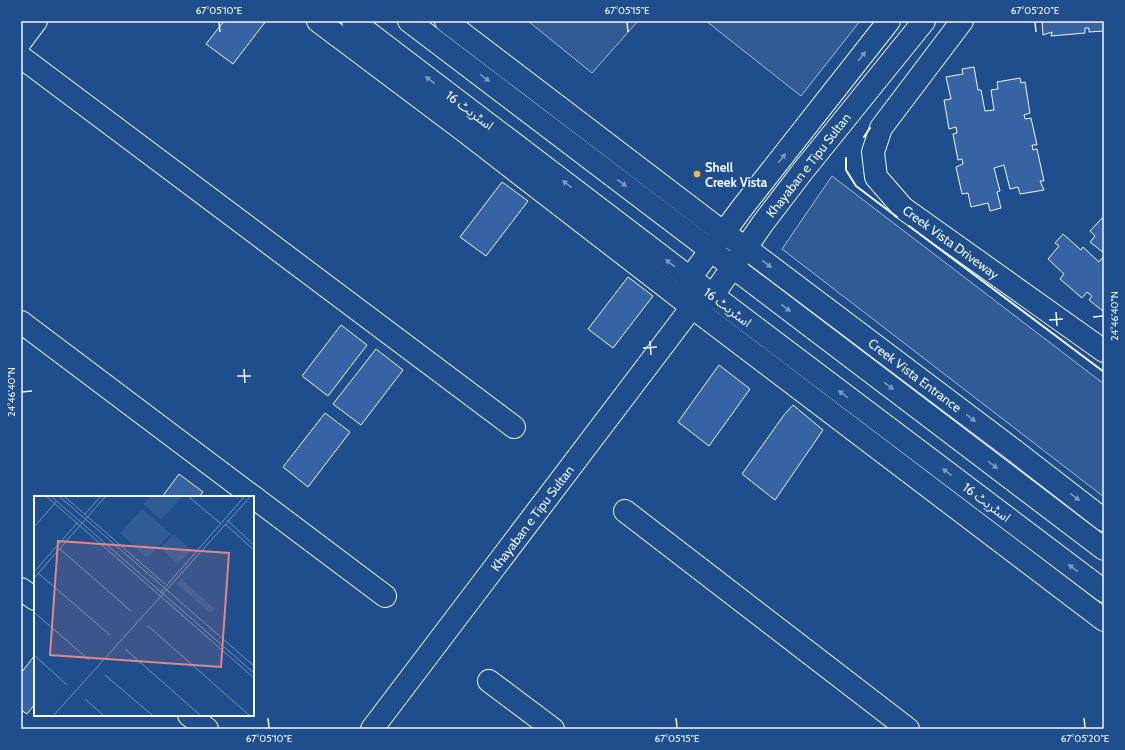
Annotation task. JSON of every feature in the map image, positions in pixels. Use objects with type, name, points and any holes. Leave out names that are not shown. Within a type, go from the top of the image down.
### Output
[{"type":"street","points":[[21,41],[36,21]]},
{"type":"street","points":[[318,21],[1104,620]]},
{"type":"street","name":"اسٹریٹ 16","points":[[354,21],[690,278],[1104,591]]},
{"type":"street","points":[[409,21],[717,242]]},
{"type":"street","points":[[446,21],[717,242],[732,267],[1104,549]]},
{"type":"street","name":"Khayaban e Tipu Sultan","points":[[690,278],[742,208],[889,21]]},
{"type":"street","name":"Khayaban e Tipu Sultan","points":[[372,729],[692,307],[713,295],[763,222],[924,21]]},
{"type":"street","name":"Creek Vista Driveway","points":[[962,21],[881,128],[874,152],[876,177],[903,208],[1104,351]]},
{"type":"street","points":[[21,57],[514,427]]},
{"type":"street","points":[[742,208],[763,222]]},
{"type":"street","name":"Creek Vista Entrance","points":[[717,242],[746,248],[1003,441],[1104,520]]},
{"type":"street","points":[[690,278],[692,307]]},
{"type":"street","points":[[21,322],[252,496]]},
{"type":"street","points":[[254,497],[385,596]]},
{"type":"street","points":[[625,512],[908,729]]},
{"type":"street","points":[[21,589],[34,598]]},
{"type":"street","points":[[489,680],[553,729]]},
{"type":"street","points":[[190,716],[207,729]]},
{"type":"shaded area","points":[[528,21],[638,21],[592,73]]},
{"type":"shaded area","points":[[706,21],[860,21],[801,96]]},
{"type":"shaded area","points":[[832,176],[1104,384],[1104,497],[782,249]]},
{"type":"building","points":[[224,21],[266,21],[233,64],[206,44]]},
{"type":"building","points":[[1042,21],[1104,21],[1104,31],[1089,32],[1089,28],[1085,28],[1085,33],[1051,36],[1052,32],[1043,35]]},
{"type":"building","points":[[974,67],[978,90],[981,90],[985,111],[994,110],[991,90],[998,89],[997,82],[1020,78],[1021,83],[1025,82],[1030,113],[1024,115],[1025,119],[1031,118],[1037,145],[1032,145],[1033,150],[1037,149],[1044,181],[1040,181],[1044,190],[1020,194],[1018,187],[1010,189],[1004,165],[994,168],[1000,191],[997,192],[1001,208],[990,211],[988,203],[971,207],[968,193],[962,194],[956,167],[963,164],[962,159],[958,160],[953,134],[957,133],[956,127],[949,129],[944,100],[951,99],[946,77],[963,74],[962,69]]},
{"type":"building","points":[[502,182],[528,201],[486,256],[460,237]]},
{"type":"building","points":[[1104,216],[1104,253],[1090,242],[1095,236],[1090,231]]},
{"type":"building","points":[[1063,234],[1081,250],[1083,247],[1099,262],[1104,256],[1104,312],[1089,300],[1092,296],[1087,292],[1082,298],[1060,279],[1064,274],[1048,259],[1059,246],[1055,243]]},
{"type":"building","points":[[628,277],[653,296],[613,348],[588,329]]},
{"type":"building","points":[[341,325],[367,345],[328,396],[302,376]]},
{"type":"building","points":[[376,349],[403,370],[361,425],[333,404]]},
{"type":"building","points":[[719,365],[750,389],[709,446],[678,422]]},
{"type":"building","points":[[793,405],[823,430],[775,500],[742,474],[784,415]]},
{"type":"building","points":[[325,413],[350,432],[308,487],[283,467]]},
{"type":"building","points":[[179,474],[203,492],[200,496],[163,496]]},
{"type":"building","points":[[34,656],[34,705],[27,714],[21,710],[21,673]]},
{"type":"wall","points":[[864,137],[870,128]]},
{"type":"wall","points":[[846,158],[846,170],[856,186],[897,217]]},
{"type":"wall","points":[[909,226],[1104,372]]},
{"type":"place","name":"Shell Creek Vista","points":[[697,174]]}]
